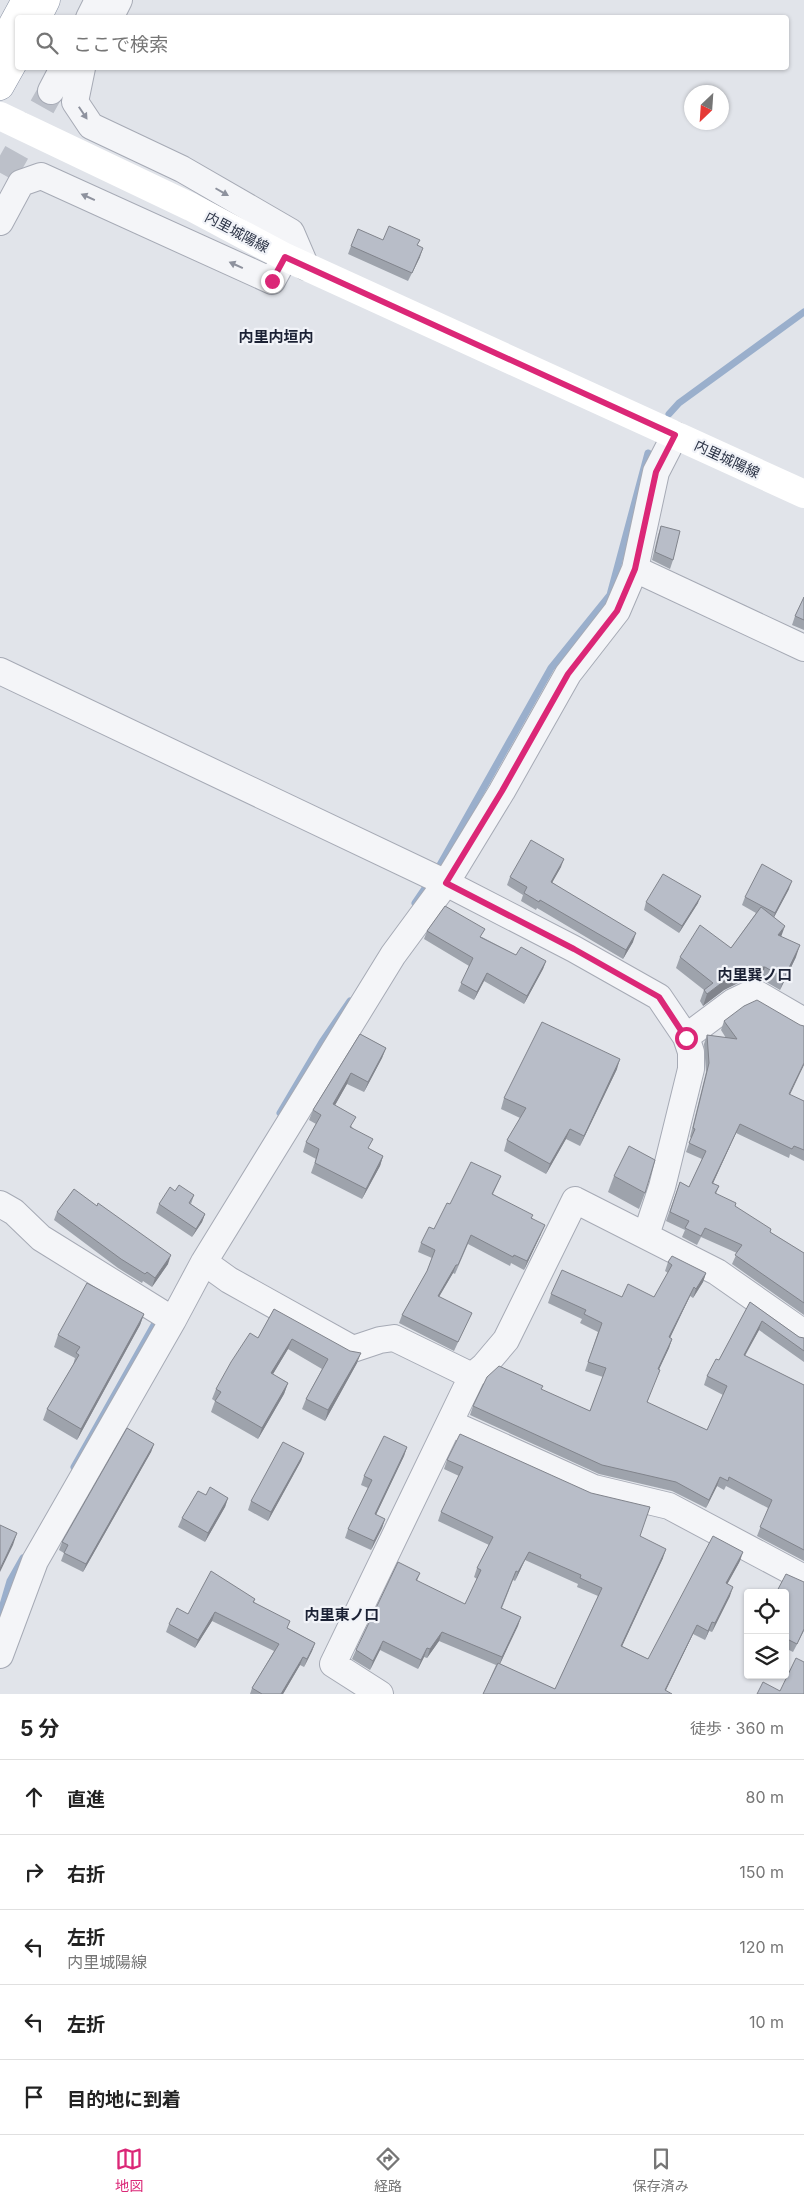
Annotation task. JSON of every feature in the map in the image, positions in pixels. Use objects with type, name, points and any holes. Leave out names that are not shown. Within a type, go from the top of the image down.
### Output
[{"type":"main road","points":[[18,15],[26,0]]},
{"type":"main road","points":[[38,15],[46,0]]},
{"type":"main road","points":[[0,48],[15,20]]},
{"type":"main road","points":[[0,86],[15,59]]},
{"type":"main road","name":"内里城陽線","points":[[0,116],[191,207],[296,262],[804,494]]},
{"type":"street","points":[[90,15],[98,0]]},
{"type":"street","points":[[112,15],[119,0]]},
{"type":"street","points":[[51,92],[62,70]]},
{"type":"street","points":[[0,222],[21,183],[41,176],[272,281],[296,262],[291,232],[182,169],[91,126],[75,102],[82,70]]},
{"type":"street","points":[[0,1655],[35,1561],[173,1320],[204,1262],[393,955],[446,883],[502,791],[568,674],[617,611],[635,569],[656,472],[675,435]]},
{"type":"street","points":[[635,569],[804,648]]},
{"type":"street","points":[[0,671],[446,883],[574,949],[659,997],[686,1038],[692,1052],[691,1069],[662,1187],[646,1235]]},
{"type":"street","points":[[686,1038],[733,1002],[754,992],[804,1021]]},
{"type":"street","points":[[380,1694],[333,1664],[472,1376],[484,1366],[506,1340],[575,1200],[717,1272],[804,1334]]},
{"type":"street","points":[[0,1204],[14,1212],[41,1238],[173,1320]]},
{"type":"street","points":[[204,1262],[229,1280],[353,1349],[380,1340],[394,1338],[472,1376]]},
{"type":"street","points":[[450,1423],[594,1488],[669,1506],[804,1578]]},
{"type":"building","points":[[389,226],[420,240],[417,245],[423,248],[412,273],[351,246],[358,229],[383,240]]},
{"type":"building","points":[[661,526],[680,531],[673,560],[655,552]]},
{"type":"building","points":[[804,597],[804,620],[795,616]]},
{"type":"building","points":[[531,840],[564,859],[551,882],[636,933],[626,950],[540,900],[539,902],[524,893],[527,887],[510,877]]},
{"type":"building","points":[[762,864],[792,881],[775,913],[745,897]]},
{"type":"building","points":[[663,874],[701,896],[682,926],[646,902]]},
{"type":"building","points":[[445,906],[485,929],[480,937],[516,955],[521,947],[546,961],[527,996],[487,973],[477,992],[461,983],[473,958],[427,931]]},
{"type":"building","points":[[761,907],[785,926],[778,935],[800,945],[784,978],[765,967],[752,967],[728,978],[707,994],[704,990],[713,983],[680,957],[700,925],[731,948]]},
{"type":"building","points":[[757,1000],[804,1026],[804,1063],[789,1094],[804,1101],[804,1150],[794,1146],[792,1149],[740,1124],[712,1183],[719,1186],[715,1193],[736,1203],[735,1206],[771,1229],[770,1232],[804,1253],[804,1303],[735,1255],[742,1245],[705,1228],[701,1236],[685,1228],[689,1221],[670,1212],[680,1182],[689,1187],[706,1151],[689,1143],[695,1129],[693,1128],[709,1063],[707,1035],[737,1039],[724,1021],[744,1006]]},
{"type":"building","points":[[542,1022],[620,1059],[584,1136],[570,1129],[550,1164],[507,1140],[526,1108],[504,1098]]},
{"type":"building","points":[[360,1034],[386,1048],[368,1082],[351,1073],[333,1104],[356,1117],[350,1127],[373,1139],[368,1148],[383,1156],[366,1189],[315,1163],[319,1149],[306,1142],[321,1115],[313,1110]]},
{"type":"building","points":[[629,1146],[655,1160],[645,1193],[614,1176]]},
{"type":"building","points":[[471,1162],[501,1176],[492,1194],[533,1215],[531,1218],[545,1225],[527,1261],[514,1255],[513,1257],[471,1235],[458,1265],[456,1265],[438,1296],[472,1313],[458,1342],[402,1315],[427,1271],[435,1250],[421,1243],[429,1227],[434,1229],[447,1203],[450,1204]]},
{"type":"building","points":[[179,1185],[194,1195],[189,1203],[205,1214],[196,1229],[159,1204],[170,1187],[175,1191]]},
{"type":"building","points":[[74,1189],[97,1206],[98,1203],[171,1255],[155,1278],[121,1259],[57,1212]]},
{"type":"building","points":[[672,1256],[706,1273],[696,1289],[694,1287],[669,1337],[672,1339],[658,1369],[660,1370],[647,1402],[707,1430],[727,1386],[707,1376],[716,1359],[719,1360],[750,1302],[799,1337],[804,1338],[804,1351],[762,1321],[744,1355],[804,1385],[804,1550],[760,1527],[772,1500],[729,1477],[728,1481],[720,1477],[709,1500],[676,1482],[602,1465],[473,1406],[487,1377],[499,1366],[543,1386],[541,1389],[590,1411],[606,1368],[588,1362],[602,1323],[584,1314],[586,1310],[551,1294],[562,1270],[622,1297],[628,1284],[654,1297],[672,1265],[668,1262]]},
{"type":"building","points":[[87,1283],[144,1314],[81,1429],[47,1409],[79,1355],[76,1353],[80,1347],[58,1335]]},
{"type":"building","points":[[274,1309],[350,1351],[361,1353],[328,1410],[306,1399],[328,1359],[292,1339],[271,1373],[288,1383],[262,1428],[215,1401],[221,1392],[216,1389],[250,1333],[258,1338]]},
{"type":"building","points":[[127,1428],[154,1444],[86,1564],[64,1553],[68,1545],[62,1542]]},
{"type":"building","points":[[460,1434],[591,1493],[650,1507],[640,1536],[666,1549],[621,1646],[648,1659],[713,1536],[743,1552],[726,1583],[733,1587],[715,1623],[712,1622],[708,1631],[697,1625],[665,1690],[672,1694],[483,1694],[498,1663],[555,1689],[602,1588],[580,1578],[581,1575],[529,1552],[518,1572],[516,1571],[501,1608],[521,1617],[502,1657],[442,1632],[430,1649],[427,1648],[421,1660],[383,1641],[373,1661],[356,1650],[398,1562],[420,1573],[416,1580],[465,1604],[481,1570],[477,1568],[493,1537],[441,1512],[463,1467],[447,1460]]},
{"type":"building","points":[[384,1436],[407,1447],[375,1514],[385,1519],[374,1541],[348,1529],[372,1480],[364,1476]]},
{"type":"building","points":[[283,1442],[304,1453],[271,1512],[251,1501]]},
{"type":"building","points":[[210,1487],[228,1498],[208,1533],[182,1518],[198,1491],[206,1495]]},
{"type":"building","points":[[0,1525],[17,1533],[0,1569]]},
{"type":"building","points":[[211,1571],[255,1599],[253,1602],[290,1621],[287,1628],[315,1643],[307,1659],[303,1657],[281,1694],[262,1694],[252,1688],[279,1644],[215,1612],[198,1640],[169,1624],[177,1608],[188,1614]]},
{"type":"building","points":[[786,1574],[804,1582],[804,1629],[797,1644],[789,1640],[789,1589],[778,1589]]},
{"type":"building","points":[[796,1658],[804,1662],[804,1694],[757,1694],[763,1682],[780,1691],[786,1679],[789,1679],[789,1672]]},
{"type":"waterway","points":[[669,414],[679,403],[804,312]]},
{"type":"waterway","points":[[436,872],[551,668],[610,595],[648,453]]},
{"type":"waterway","points":[[415,903],[430,881]]},
{"type":"waterway","points":[[280,1113],[322,1042],[350,1001]]},
{"type":"waterway","points":[[74,1467],[158,1318]]},
{"type":"waterway","points":[[0,1615],[10,1581],[23,1558]]},
{"type":"tunnel","points":[[4,175],[51,91]]},
{"type":"district","name":"内里内垣内","points":[[276,337]]},
{"type":"district","name":"内里巽ノ口","points":[[755,975]]},
{"type":"district","name":"内里東ノ口","points":[[342,1615]]},
{"type":"route","points":[[272,281],[285,257],[675,435],[656,472],[635,569],[617,611],[568,674],[502,791],[446,883],[574,949],[659,997],[686,1038]]}]
